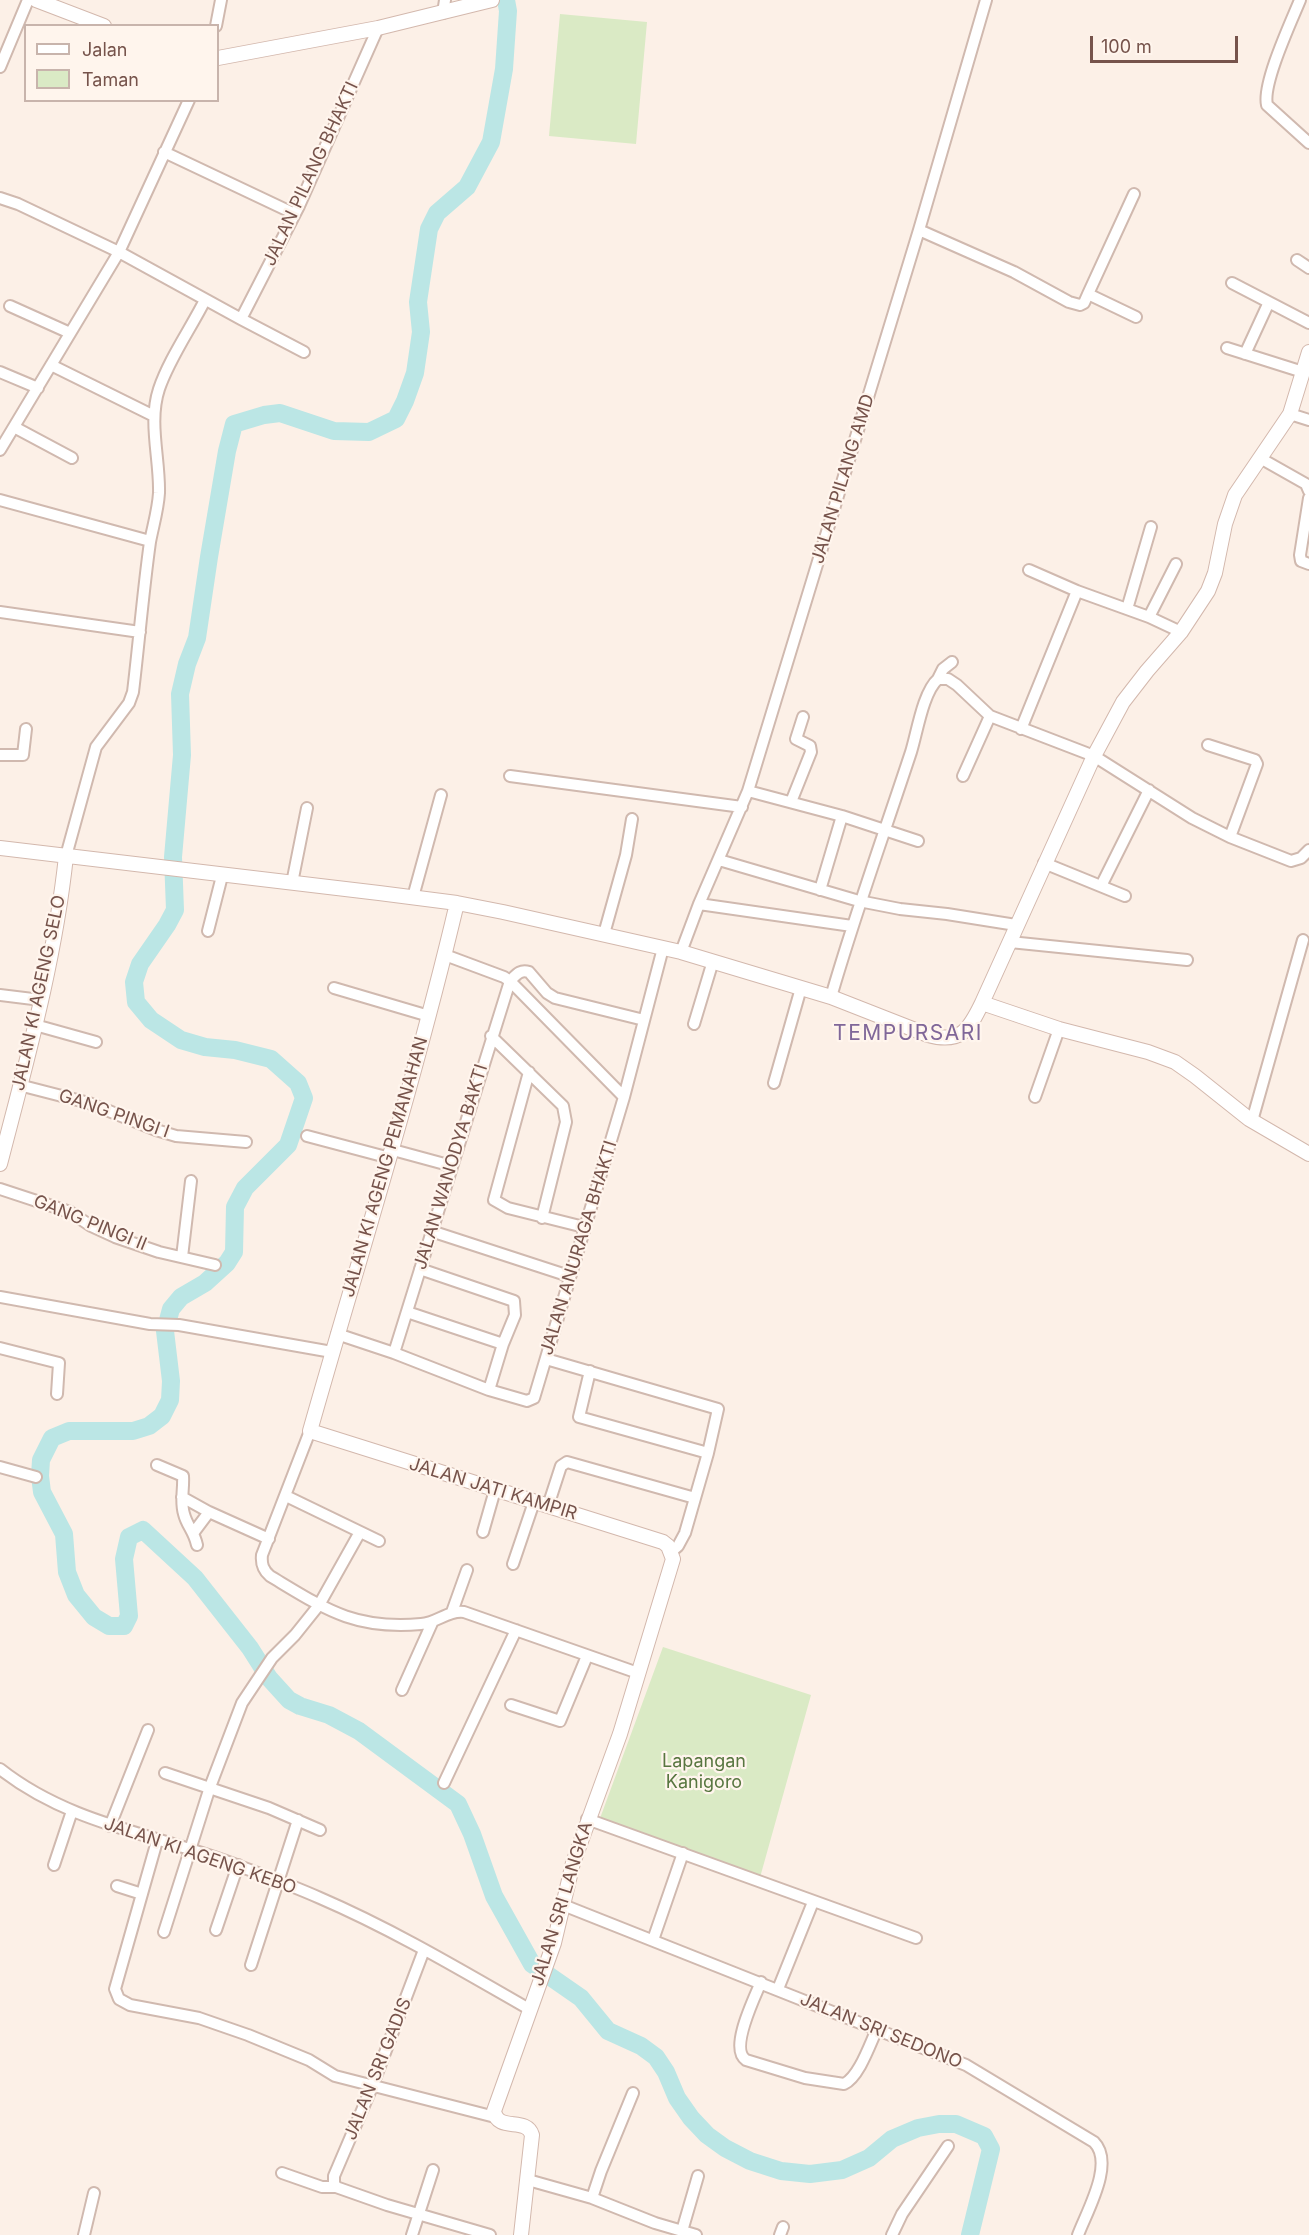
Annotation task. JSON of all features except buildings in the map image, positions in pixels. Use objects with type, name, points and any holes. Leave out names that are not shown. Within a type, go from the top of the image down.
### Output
[{"type":"street","points":[[0,67],[28,0]]},
{"type":"street","points":[[36,0],[99,24]]},
{"type":"street","points":[[216,24],[221,0]]},
{"type":"street","points":[[219,58],[378,28],[444,7],[489,0]]},
{"type":"street","name":"JALAN PILANG AMD","points":[[681,952],[748,790],[919,230],[986,0]]},
{"type":"street","points":[[1300,0],[1269,78],[1265,99],[1267,105],[1309,142]]},
{"type":"street","name":"JALAN PILANG BHAKTI","points":[[240,319],[295,214],[378,28]]},
{"type":"street","points":[[0,450],[119,252],[188,102]]},
{"type":"street","points":[[164,152],[295,214]]},
{"type":"street","points":[[919,230],[1014,272],[1076,304],[1084,303],[1134,194]]},
{"type":"street","points":[[0,198],[18,204],[119,252],[304,352]]},
{"type":"street","points":[[1297,260],[1309,268]]},
{"type":"street","points":[[1232,283],[1309,324]]},
{"type":"street","points":[[1088,294],[1136,317]]},
{"type":"street","points":[[66,856],[96,747],[129,703],[132,695],[150,541],[159,492],[154,416],[159,388],[206,300]]},
{"type":"street","points":[[1245,354],[1269,302]]},
{"type":"street","points":[[10,306],[70,333]]},
{"type":"street","points":[[1227,348],[1303,372]]},
{"type":"street","points":[[0,848],[457,903],[681,952],[831,997],[928,1035],[945,1039],[955,1037],[966,1031],[982,1003],[1094,756],[1133,687],[1181,632],[1208,591],[1215,573],[1225,524],[1235,495],[1290,414],[1309,352]]},
{"type":"street","points":[[51,365],[154,416]]},
{"type":"street","points":[[0,372],[38,388]]},
{"type":"street","points":[[1290,414],[1309,420]]},
{"type":"street","points":[[14,427],[72,458]]},
{"type":"street","points":[[1260,458],[1306,484],[1309,491]]},
{"type":"street","points":[[1309,498],[1300,555],[1301,561],[1309,564]]},
{"type":"street","points":[[0,500],[150,541]]},
{"type":"street","points":[[1127,609],[1151,527]]},
{"type":"street","points":[[1149,616],[1176,564]]},
{"type":"street","points":[[1029,570],[1077,591],[1149,616],[1181,632]]},
{"type":"street","points":[[1021,729],[1077,591]]},
{"type":"street","points":[[0,612],[140,632]]},
{"type":"street","points":[[831,997],[930,689],[943,669],[952,662]]},
{"type":"street","points":[[938,679],[948,679],[957,685],[990,717],[1094,756],[1192,818],[1230,837],[1291,861],[1301,858],[1309,850]]},
{"type":"street","points":[[791,802],[811,752],[810,746],[796,739],[803,717]]},
{"type":"street","points":[[963,776],[990,717]]},
{"type":"street","points":[[0,754],[23,755],[26,729]]},
{"type":"street","points":[[1208,745],[1255,760],[1257,764],[1230,837]]},
{"type":"street","points":[[510,776],[742,807]]},
{"type":"street","points":[[748,790],[842,816],[918,841]]},
{"type":"street","points":[[1101,886],[1149,790]]},
{"type":"street","points":[[413,897],[441,795]]},
{"type":"street","points":[[292,883],[306,808]]},
{"type":"street","points":[[820,890],[842,816]]},
{"type":"street","points":[[604,934],[626,855],[632,819]]},
{"type":"street","name":"JALAN KI AGENG SELO","points":[[0,1164],[4,1129],[19,1085],[41,1000],[57,925],[66,856]]},
{"type":"street","points":[[719,860],[860,901],[900,909],[1016,925]]},
{"type":"street","points":[[1044,863],[1125,896]]},
{"type":"street","points":[[208,931],[222,876]]},
{"type":"street","name":"JALAN KI AGENG PEMANAHAN","points":[[310,1431],[392,1154],[457,903]]},
{"type":"street","points":[[699,904],[852,926]]},
{"type":"street","points":[[1252,1121],[1303,940]]},
{"type":"street","points":[[1010,942],[1187,960]]},
{"type":"street","name":"JALAN ANURAGA BHAKTI","points":[[489,1390],[527,1401],[534,1398],[624,1097],[663,948]]},
{"type":"street","points":[[445,955],[510,981],[624,1097]]},
{"type":"street","points":[[694,1024],[713,962]]},
{"type":"street","points":[[510,981],[519,972],[529,972],[547,993],[555,998],[644,1020]]},
{"type":"street","name":"JALAN WANODYA BAKTI","points":[[394,1353],[510,981]]},
{"type":"street","points":[[334,988],[429,1016]]},
{"type":"street","points":[[774,1083],[801,988]]},
{"type":"street","points":[[0,995],[41,1000]]},
{"type":"street","points":[[982,1003],[1059,1029],[1148,1052],[1175,1062],[1252,1121],[1309,1154]]},
{"type":"street","points":[[35,1025],[96,1041]]},
{"type":"street","points":[[1035,1097],[1059,1029]]},
{"type":"street","points":[[491,1036],[563,1106],[567,1117],[542,1218]]},
{"type":"street","points":[[529,1072],[494,1197],[496,1203],[542,1218],[584,1227]]},
{"type":"street","name":"GANG PINGI I","points":[[19,1085],[89,1103],[176,1136],[246,1142]]},
{"type":"street","points":[[308,1136],[452,1166]]},
{"type":"street","points":[[182,1257],[191,1181]]},
{"type":"street","name":"GANG PINGI II","points":[[0,1189],[60,1208],[115,1237],[215,1265]]},
{"type":"street","points":[[431,1231],[569,1276]]},
{"type":"street","points":[[337,1334],[394,1353],[489,1390],[503,1344],[516,1312],[515,1303],[512,1299],[420,1269]]},
{"type":"street","points":[[0,1297],[150,1324],[179,1325],[332,1352]]},
{"type":"street","points":[[407,1312],[503,1344]]},
{"type":"street","points":[[0,1348],[59,1363],[57,1394]]},
{"type":"street","points":[[546,1359],[718,1409],[708,1453],[682,1540],[672,1551]]},
{"type":"street","points":[[590,1371],[578,1415],[581,1419],[708,1453]]},
{"type":"street","points":[[310,1431],[262,1555],[264,1570],[270,1576],[339,1615],[370,1624],[432,1623],[452,1612],[472,1614],[638,1673]]},
{"type":"street","name":"JALAN JATI KAMPIR","points":[[310,1431],[663,1542],[672,1551]]},
{"type":"street","points":[[513,1564],[561,1466],[567,1462],[576,1462],[695,1498]]},
{"type":"street","points":[[157,1465],[183,1476],[182,1497],[185,1518],[194,1532],[197,1545]]},
{"type":"street","points":[[0,1467],[36,1477]]},
{"type":"street","points":[[483,1532],[495,1490]]},
{"type":"street","points":[[286,1496],[379,1541]]},
{"type":"street","points":[[182,1497],[269,1539]]},
{"type":"street","points":[[194,1532],[209,1512]]},
{"type":"street","points":[[164,1932],[210,1787],[242,1703],[272,1658],[295,1635],[319,1605],[360,1532]]},
{"type":"street","name":"JALAN SRI LANGKA","points":[[495,2117],[495,2105],[554,1943],[573,1863],[587,1819],[620,1734],[672,1565],[672,1551]]},
{"type":"street","points":[[452,1612],[467,1570]]},
{"type":"street","points":[[402,1690],[432,1623]]},
{"type":"street","points":[[444,1783],[516,1630]]},
{"type":"street","points":[[511,1705],[560,1721],[586,1656]]},
{"type":"street","points":[[110,1826],[148,1730]]},
{"type":"street","name":"JALAN KI AGENG KEBO","points":[[0,1769],[26,1789],[72,1812],[238,1865],[320,1898],[424,1950],[529,2009]]},
{"type":"street","points":[[165,1773],[210,1787],[320,1830]]},
{"type":"street","points":[[54,1865],[72,1812]]},
{"type":"street","points":[[587,1819],[916,1938]]},
{"type":"street","points":[[251,1965],[298,1820]]},
{"type":"street","points":[[157,1841],[115,1989],[119,1999],[130,2005],[199,2018],[248,2035],[309,2060],[335,2076],[495,2117],[505,2124],[524,2125],[531,2131],[533,2142],[521,2235]]},
{"type":"street","points":[[653,1940],[683,1853]]},
{"type":"street","points":[[216,1930],[238,1865]]},
{"type":"street","points":[[117,1886],[142,1894]]},
{"type":"street","points":[[778,1989],[813,1902]]},
{"type":"street","name":"JALAN SRI SEDONO","points":[[563,1905],[981,2072],[1099,2146],[1103,2166],[1078,2235]]},
{"type":"street","name":"JALAN SRI GADIS","points":[[336,2187],[334,2176],[372,2087],[424,1950]]},
{"type":"street","points":[[760,1982],[739,2043],[740,2054],[746,2060],[805,2078],[844,2084],[848,2083],[856,2072],[877,2029]]},
{"type":"street","points":[[592,2198],[601,2170],[633,2093]]},
{"type":"street","points":[[892,2235],[902,2214],[948,2146]]},
{"type":"street","points":[[412,2235],[433,2170]]},
{"type":"street","points":[[282,2173],[322,2187],[336,2187],[490,2235]]},
{"type":"street","points":[[682,2231],[698,2176]]},
{"type":"street","points":[[528,2180],[592,2198],[655,2223],[696,2235]]},
{"type":"street","points":[[84,2235],[93,2193]]},
{"type":"street","points":[[652,2235],[655,2223]]},
{"type":"green space","points":[[560,14],[647,22],[636,144],[549,136]]},
{"type":"green space","name":"Lapangan Kanigoro","points":[[663,1647],[811,1695],[759,1881],[599,1821]]},
{"type":"waterway","points":[[506,0],[508,11],[504,69],[491,142],[467,187],[437,213],[429,229],[418,302],[421,332],[415,373],[396,419],[369,432],[334,431],[280,413],[234,424],[227,451],[197,638],[187,664],[180,694],[182,755],[173,857],[175,910],[140,964],[134,982],[136,1002],[151,1020],[181,1040],[205,1047],[235,1050],[271,1059],[298,1083],[304,1098],[288,1145],[245,1188],[235,1207],[234,1252],[227,1263],[205,1283],[181,1297],[171,1309],[165,1331],[171,1381],[170,1400],[162,1416],[149,1426],[133,1431],[69,1431],[52,1438],[41,1460],[42,1492],[64,1534],[67,1572],[76,1595],[94,1617],[109,1626],[124,1626],[129,1616],[124,1559],[129,1537],[143,1530],[195,1578],[250,1648],[269,1678],[289,1700],[329,1715],[359,1731],[458,1804],[472,1834],[494,1896],[532,1964],[581,1998],[608,2031],[641,2046],[656,2057],[666,2072],[677,2098],[707,2135],[725,2148],[750,2161],[781,2171],[810,2174],[842,2170],[869,2158],[892,2139],[918,2128],[956,2124],[984,2136],[991,2149],[970,2235]]},
{"type":"district","name":"TEMPURSARI","points":[[908,1034]]}]
